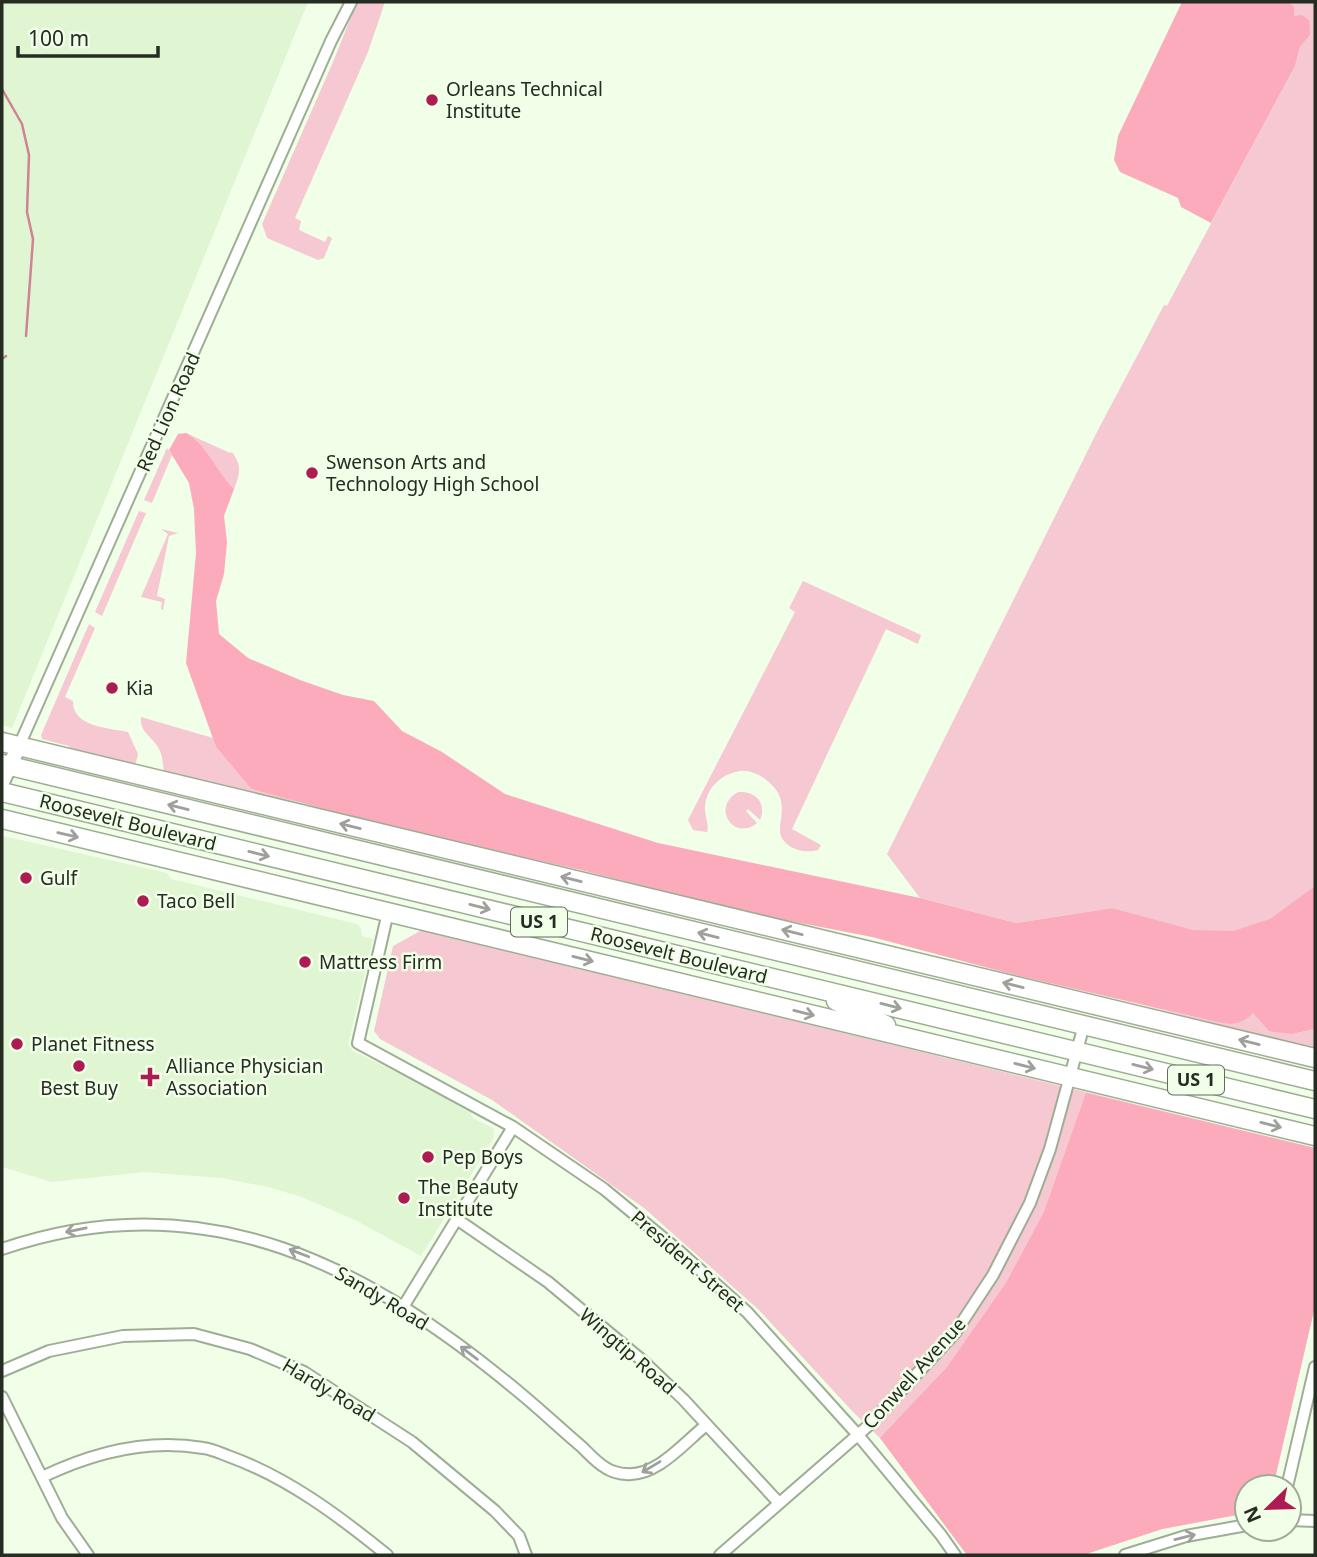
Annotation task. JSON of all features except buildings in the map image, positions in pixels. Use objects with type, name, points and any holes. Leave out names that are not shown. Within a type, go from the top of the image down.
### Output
[{"type":"highway","name":"US 1","points":[[10,744],[1315,1058]]},
{"type":"highway","name":"Roosevelt Boulevard","points":[[4,771],[358,850],[1315,1081]]},
{"type":"highway","name":"Roosevelt Boulevard","points":[[2,792],[1315,1108]]},
{"type":"highway","points":[[268,806],[358,850]]},
{"type":"highway","name":"Roosevelt Boulevard","points":[[2,819],[1315,1136]]},
{"type":"highway","points":[[634,917],[727,916]]},
{"type":"highway","points":[[804,985],[915,1040]]},
{"type":"main road","name":"Red Lion Road","points":[[4,771],[10,744]]},
{"type":"street","name":"Red Lion Road","points":[[331,41],[342,2]]},
{"type":"street","name":"Red Lion Road","points":[[10,744],[351,2]]},
{"type":"street","name":"President Street","points":[[388,912],[358,1043],[513,1127],[604,1189],[678,1251],[747,1312],[858,1435],[955,1555]]},
{"type":"street","name":"Conwell Avenue","points":[[720,1555],[858,1435],[955,1333],[993,1275],[1019,1227],[1040,1177],[1084,1025]]},
{"type":"street","points":[[403,1307],[513,1127]]},
{"type":"street","name":"Wingtip Road","points":[[458,1220],[548,1282],[643,1361],[779,1503]]},
{"type":"street","name":"Sandy Road","points":[[2,1249],[91,1227],[144,1223],[213,1229],[257,1238],[304,1254],[357,1279],[403,1307],[524,1396],[607,1469],[625,1474],[643,1473],[705,1426]]},
{"type":"street","name":"Hardy Road","points":[[2,1371],[60,1348],[123,1336],[194,1334],[250,1349],[304,1372],[412,1442],[495,1511],[519,1536],[526,1555]]},
{"type":"street","points":[[1290,1473],[1315,1367]]},
{"type":"street","points":[[2,1397],[69,1530],[88,1555]]},
{"type":"street","points":[[42,1477],[82,1459],[118,1450],[173,1446],[205,1448],[253,1465],[294,1486],[387,1555]]},
{"type":"street","points":[[1125,1555],[1186,1536],[1233,1528]]},
{"type":"shaded area","points":[[2,2],[308,2],[12,728],[2,725]]},
{"type":"shaded area","points":[[357,2],[385,2],[368,52],[295,218],[301,221],[299,230],[325,242],[328,236],[332,238],[324,258],[318,260],[267,238],[262,224]]},
{"type":"shaded area","points":[[1182,2],[1288,2],[1294,6],[1294,16],[1302,15],[1309,20],[1310,35],[1300,47],[1295,66],[1211,223],[1181,207],[1178,198],[1120,172],[1114,160],[1118,136]]},
{"type":"shaded area","points":[[1288,2],[1315,2],[1315,886],[1270,920],[1233,931],[1193,931],[1112,908],[1016,923],[920,898],[887,854],[1098,430],[1295,66],[1300,47],[1310,35],[1294,17],[1294,6]]},
{"type":"shaded area","points":[[186,433],[232,452],[239,470],[234,489],[200,444]]},
{"type":"shaded area","points":[[186,433],[206,451],[234,489],[224,516],[227,542],[224,574],[216,601],[219,634],[248,658],[343,695],[374,701],[402,731],[442,752],[505,794],[658,843],[920,898],[1016,923],[1112,908],[1193,930],[1233,931],[1270,919],[1315,886],[1315,1029],[1292,1034],[1269,1031],[1253,1013],[1237,1023],[1208,1020],[1011,974],[872,937],[749,913],[581,870],[401,830],[251,789],[216,747],[186,663],[196,553],[194,509],[189,483],[169,450],[178,434]]},
{"type":"shaded area","points":[[167,448],[172,455],[152,503],[144,500]]},
{"type":"shaded area","points":[[139,511],[146,513],[102,616],[95,612]]},
{"type":"shaded area","points":[[161,529],[178,533],[169,536],[157,596],[165,599],[163,610],[162,602],[141,597],[168,534]]},
{"type":"shaded area","points":[[803,581],[921,635],[918,644],[886,629],[792,829],[821,845],[818,850],[800,850],[784,841],[780,829],[780,796],[765,779],[746,771],[733,773],[715,784],[705,803],[707,832],[693,830],[688,820],[795,612],[789,608]]},
{"type":"shaded area","points":[[89,624],[95,628],[65,697],[73,701],[74,710],[85,721],[128,732],[138,754],[135,766],[70,750],[69,746],[42,739],[41,735]]},
{"type":"shaded area","points":[[141,717],[213,738],[216,747],[251,789],[304,803],[164,773],[160,751],[142,727]]},
{"type":"shaded area","points":[[738,792],[755,796],[761,803],[760,820],[748,809],[746,811],[757,823],[749,828],[734,826],[726,814],[726,806]]},
{"type":"shaded area","points":[[3,836],[167,873],[171,879],[357,924],[361,928],[362,936],[373,939],[348,1045],[353,1051],[422,1084],[471,1113],[473,1118],[493,1128],[494,1132],[493,1139],[421,1256],[357,1221],[302,1197],[268,1187],[222,1178],[143,1172],[52,1182],[2,1167]]},
{"type":"shaded area","points":[[422,930],[1315,1148],[1315,1306],[1276,1473],[1233,1473],[1233,1516],[1162,1529],[1083,1555],[967,1555],[880,1438],[759,1310],[644,1208],[492,1100],[380,1039],[374,1031],[393,946]]},
{"type":"shaded area","points":[[1142,1005],[1208,1020],[1253,1013],[1292,1034],[1315,1029],[1315,1050]]},
{"type":"shaded area","points":[[1086,1093],[1315,1148],[1315,1306],[1276,1473],[1233,1473],[1233,1516],[1162,1529],[1083,1555],[967,1555],[880,1438],[947,1367],[1006,1283],[1044,1212]]},
{"type":"waterway","points":[[2,89],[22,124],[29,155],[27,212],[33,239],[26,336]]},
{"type":"waterway","points":[[2,359],[6,356]]},
{"type":"place","name":"Orleans Technical Institute","points":[[432,100]]},
{"type":"place","name":"Swenson Arts and Technology High School","points":[[312,473]]},
{"type":"place","name":"Kia","points":[[112,688]]},
{"type":"place","name":"Gulf","points":[[26,878]]},
{"type":"place","name":"Taco Bell","points":[[143,901]]},
{"type":"place","name":"Mattress Firm","points":[[305,962]]},
{"type":"place","name":"Planet Fitness","points":[[17,1044]]},
{"type":"place","name":"Best Buy","points":[[79,1066]]},
{"type":"place","name":"Alliance Physician Association","points":[[150,1077]]},
{"type":"place","name":"Pep Boys","points":[[428,1157]]},
{"type":"place","name":"The Beauty Institute","points":[[404,1198]]}]
